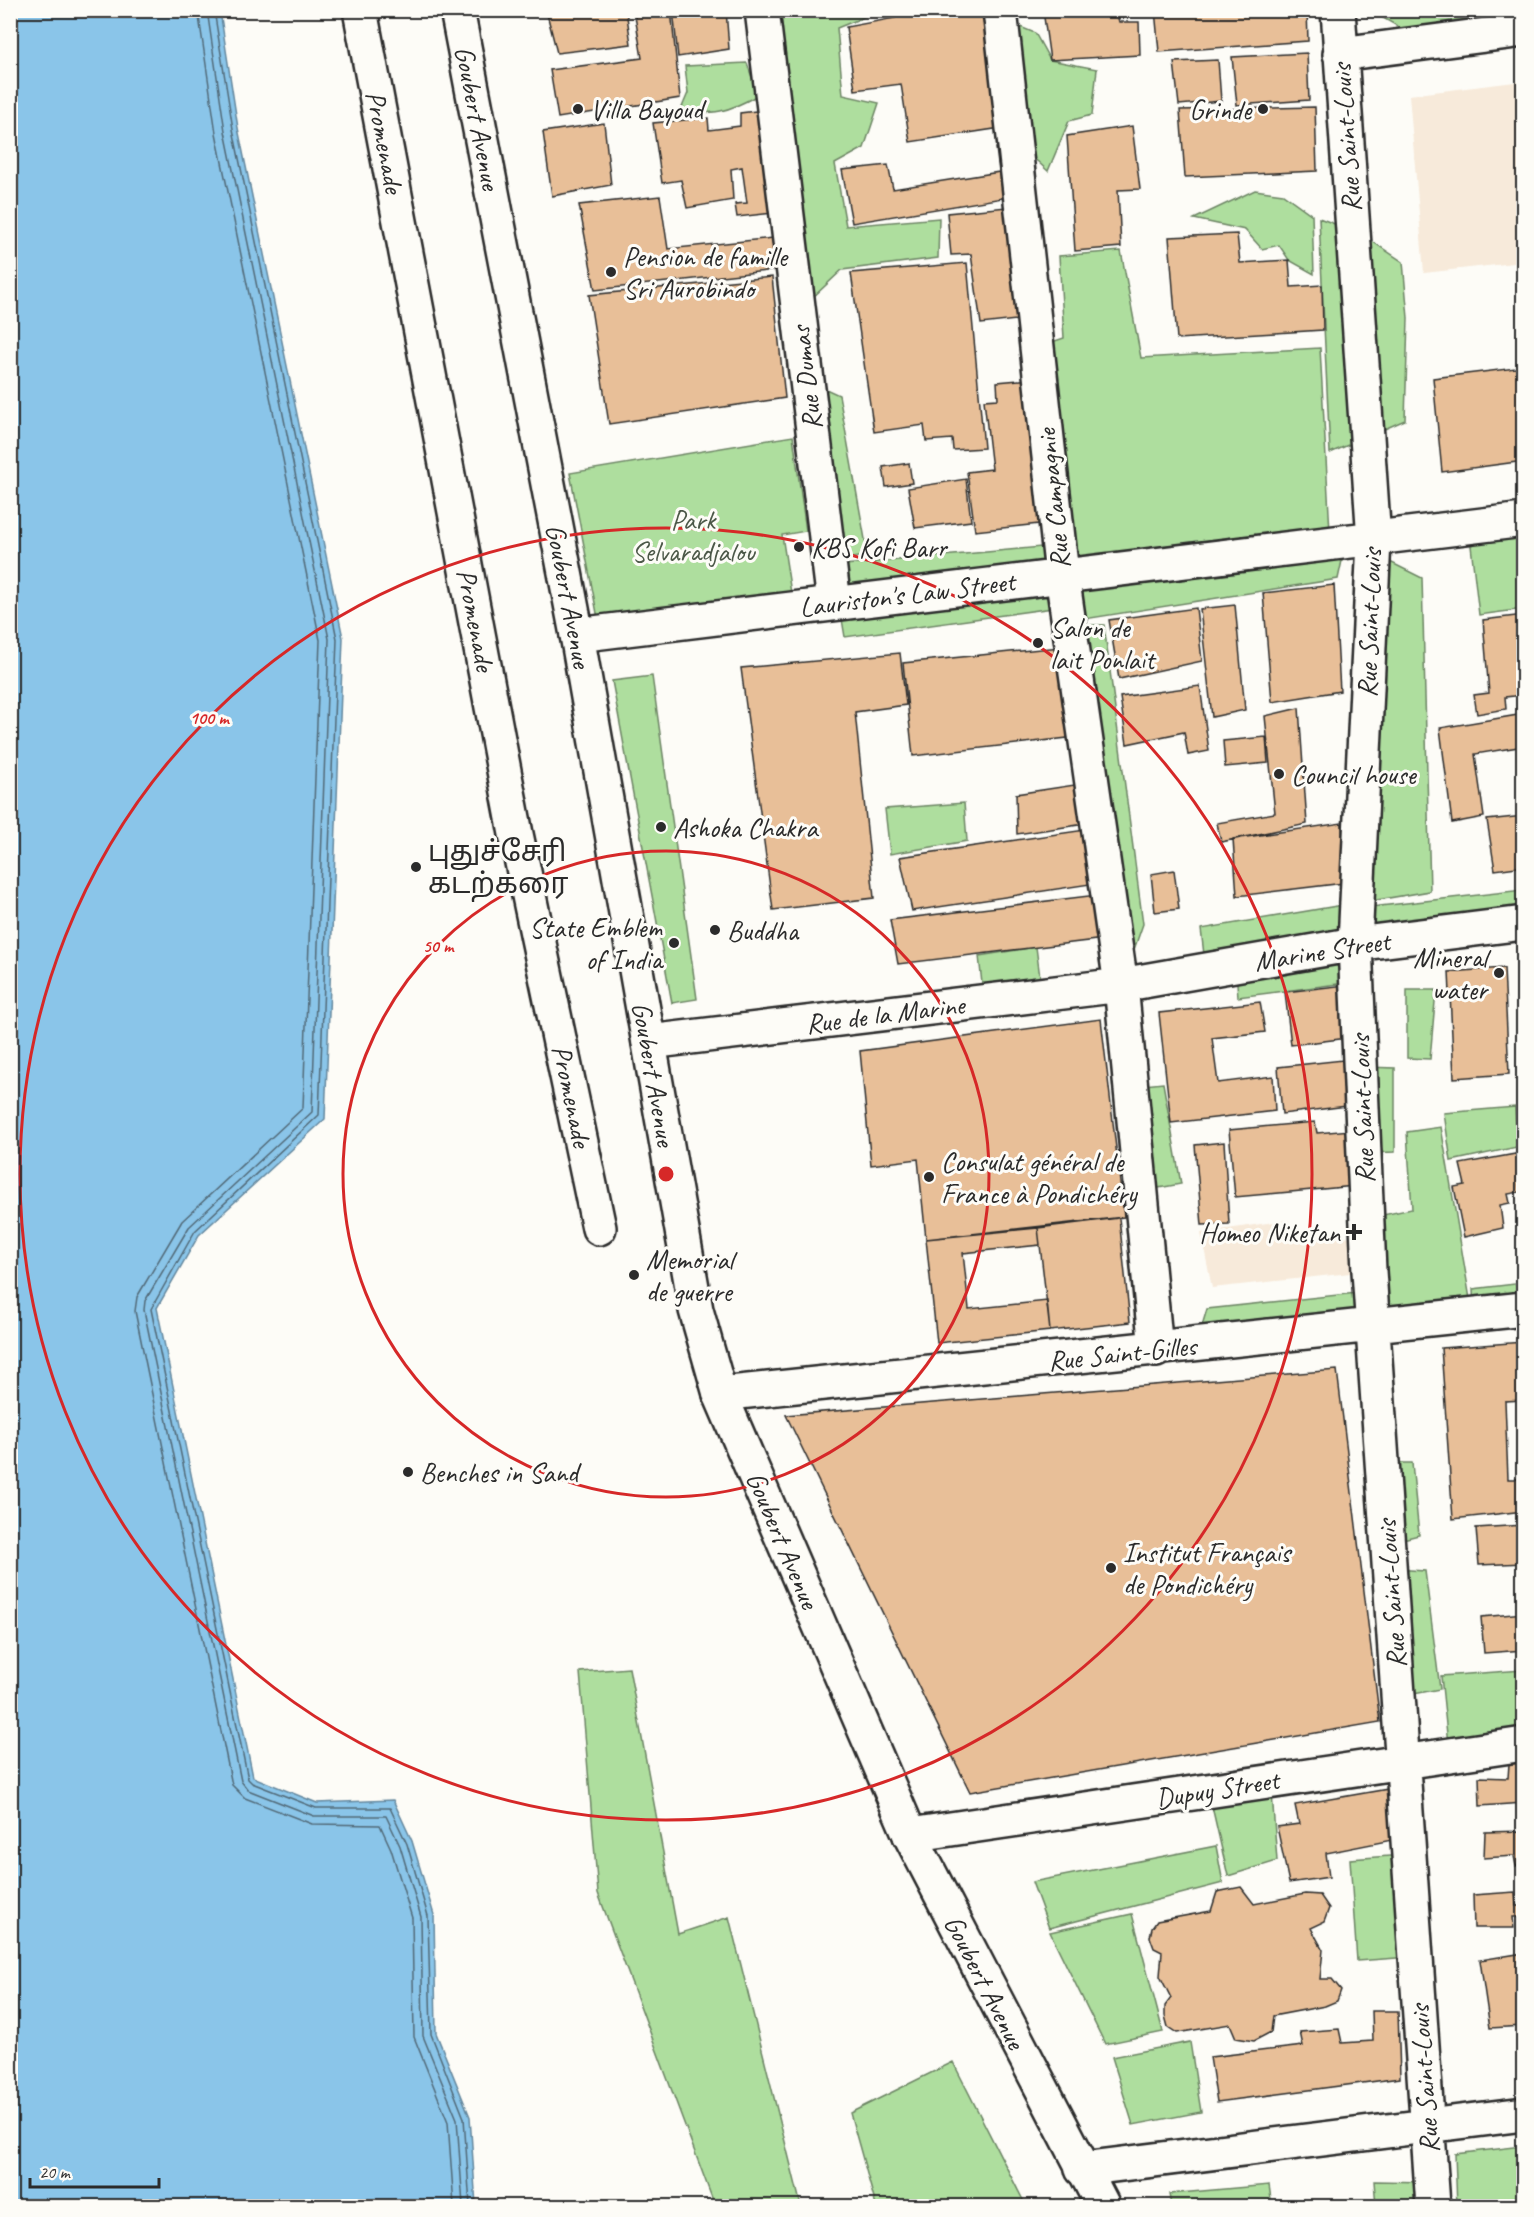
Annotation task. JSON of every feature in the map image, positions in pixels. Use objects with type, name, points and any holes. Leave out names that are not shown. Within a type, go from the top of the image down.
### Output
[{"type":"street","name":"Promenade","points":[[360,10],[516,834],[599,1228]]},
{"type":"street","name":"Goubert Avenue","points":[[457,10],[577,635],[696,1310],[720,1394],[910,1835],[1103,2206]]},
{"type":"street","name":"Rue Dumas","points":[[762,10],[834,603]]},
{"type":"street","name":"Rue Campagnie","points":[[1000,10],[1062,575],[1121,985],[1156,1350]]},
{"type":"street","name":"Rue Saint-Louis","points":[[1338,10],[1374,540],[1355,944],[1372,1325],[1433,2206]]},
{"type":"street","points":[[1340,54],[1524,30]]},
{"type":"street","name":"Lauriston's Law Street","points":[[577,635],[1524,520]]},
{"type":"street","name":"Marine Street","points":[[1121,985],[1355,944],[1524,922]]},
{"type":"street","name":"Rue de la Marine","points":[[649,1042],[1121,985]]},
{"type":"street","name":"Rue Saint-Gilles","points":[[720,1394],[1156,1350],[1524,1309]]},
{"type":"street","name":"Dupuy Street","points":[[910,1835],[1524,1743]]},
{"type":"street","points":[[1082,2169],[1524,2114]]},
{"type":"shaded area","points":[[1523,81],[1523,262],[1424,273],[1409,95]]},
{"type":"shaded area","points":[[1288,1220],[1297,1239],[1358,1236],[1369,1271],[1212,1288],[1201,1233]]},
{"type":"green space","points":[[771,11],[879,11],[837,28],[843,95],[879,103],[864,148],[835,164],[846,226],[939,218],[938,258],[842,270],[809,301]]},
{"type":"green space","points":[[1377,11],[1505,11],[1496,22],[1404,30],[1378,15]]},
{"type":"green space","points":[[1013,24],[1035,33],[1050,60],[1097,69],[1092,115],[1069,121],[1048,171],[1027,152]]},
{"type":"green space","points":[[747,63],[758,95],[737,106],[720,111],[680,112],[688,93],[685,66]]},
{"type":"green space","points":[[1255,190],[1283,194],[1312,215],[1314,274],[1289,260],[1279,245],[1262,249],[1245,230],[1194,219]]},
{"type":"green space","points":[[1319,218],[1361,234],[1403,262],[1408,318],[1405,420],[1330,453]]},
{"type":"green space","points":[[1121,251],[1141,358],[1320,348],[1330,532],[1068,567],[1043,345],[1064,338],[1059,256]]},
{"type":"green space","points":[[815,384],[839,395],[868,556],[835,560]]},
{"type":"green space","name":"Park Selvaradjalou","points":[[793,436],[806,531],[782,535],[793,606],[600,629],[570,473]]},
{"type":"green space","points":[[1523,533],[1523,609],[1479,615],[1470,537]]},
{"type":"green space","points":[[1052,546],[1060,607],[845,637],[833,566]]},
{"type":"green space","points":[[1343,556],[1338,579],[1072,621],[1070,580]]},
{"type":"green space","points":[[1380,557],[1422,578],[1430,891],[1365,902]]},
{"type":"green space","points":[[1076,625],[1104,625],[1143,924],[1130,961]]},
{"type":"green space","points":[[652,676],[697,999],[672,1003],[612,681]]},
{"type":"green space","points":[[964,803],[967,841],[890,854],[885,809]]},
{"type":"green space","points":[[1523,890],[1523,913],[1366,933],[1371,907]]},
{"type":"green space","points":[[1349,904],[1349,936],[1205,963],[1201,929]]},
{"type":"green space","points":[[1036,947],[1041,985],[983,993],[979,956]]},
{"type":"green space","points":[[1351,950],[1353,982],[1238,997],[1236,970]]},
{"type":"green space","points":[[1407,990],[1436,990],[1430,1059],[1407,1058]]},
{"type":"green space","points":[[1365,1067],[1395,1068],[1395,1152],[1368,1153]]},
{"type":"green space","points":[[1163,1083],[1181,1184],[1147,1190],[1135,1086]]},
{"type":"green space","points":[[1515,1107],[1517,1147],[1451,1161],[1444,1113]]},
{"type":"green space","points":[[1441,1127],[1471,1305],[1377,1317],[1373,1217],[1412,1209],[1407,1132]]},
{"type":"green space","points":[[1523,1283],[1523,1304],[1474,1309],[1473,1289]]},
{"type":"green space","points":[[1366,1292],[1368,1321],[1197,1342],[1207,1309]]},
{"type":"green space","points":[[1384,1463],[1412,1463],[1419,1535],[1391,1542]]},
{"type":"green space","points":[[1394,1569],[1425,1571],[1440,1689],[1403,1696]]},
{"type":"green space","points":[[629,1668],[678,1934],[729,1917],[801,2206],[715,2206],[598,1893],[580,1672]]},
{"type":"green space","points":[[1523,1670],[1523,1731],[1448,1744],[1441,1676]]},
{"type":"green space","points":[[1272,1793],[1277,1861],[1228,1876],[1211,1802]]},
{"type":"green space","points":[[1216,1846],[1223,1883],[1049,1928],[1032,1882]]},
{"type":"green space","points":[[1403,1855],[1410,1957],[1357,1961],[1350,1859]]},
{"type":"green space","points":[[1132,1914],[1163,2032],[1105,2044],[1050,1932]]},
{"type":"green space","points":[[1190,2042],[1201,2112],[1133,2125],[1112,2057]]},
{"type":"green space","points":[[953,2062],[1026,2206],[876,2206],[850,2113]]},
{"type":"green space","points":[[1523,2146],[1523,2206],[1457,2206],[1455,2154]]},
{"type":"green space","points":[[1374,2181],[1427,2182],[1428,2206],[1376,2206]]},
{"type":"green space","points":[[1269,2185],[1272,2206],[1171,2206],[1169,2194]]},
{"type":"water","points":[[11,10],[220,11],[238,128],[343,638],[325,1119],[199,1235],[157,1308],[253,1777],[317,1803],[393,1800],[412,1841],[434,1915],[436,2033],[470,2117],[476,2206],[11,2206]]},
{"type":"building","points":[[546,10],[626,10],[631,44],[557,53]]},
{"type":"building","points":[[634,10],[671,10],[680,98],[558,118],[550,70],[642,58]]},
{"type":"building","points":[[673,10],[726,10],[729,49],[678,57]]},
{"type":"building","points":[[893,10],[990,10],[1007,127],[910,142],[901,84],[855,90],[846,27],[895,18]]},
{"type":"building","points":[[1043,10],[1116,10],[1119,22],[1139,22],[1140,55],[1050,60]]},
{"type":"building","points":[[1155,10],[1307,10],[1308,41],[1159,52]]},
{"type":"building","points":[[1307,53],[1309,100],[1237,105],[1232,57]]},
{"type":"building","points":[[1218,60],[1221,101],[1179,105],[1174,62]]},
{"type":"building","points":[[1315,107],[1317,171],[1185,177],[1180,110]]},
{"type":"building","points":[[764,110],[782,212],[737,217],[735,204],[747,203],[742,167],[731,169],[733,200],[687,208],[681,180],[662,183],[653,123],[708,118],[709,130],[740,126],[740,113]]},
{"type":"building","points":[[604,123],[611,185],[552,196],[543,132]]},
{"type":"building","points":[[1132,126],[1140,189],[1118,190],[1121,247],[1075,251],[1067,136]]},
{"type":"building","points":[[1009,147],[1015,196],[852,223],[842,170],[888,165],[893,189],[999,172],[996,148]]},
{"type":"building","points":[[660,196],[668,249],[773,238],[776,270],[595,290],[579,205]]},
{"type":"building","points":[[1017,206],[1026,319],[981,324],[971,254],[951,255],[947,213]]},
{"type":"building","points":[[1237,234],[1240,263],[1289,260],[1291,287],[1322,285],[1323,330],[1177,339],[1169,237]]},
{"type":"building","points":[[967,263],[984,448],[953,450],[952,439],[926,441],[924,425],[874,432],[851,273]]},
{"type":"building","points":[[772,277],[785,398],[609,424],[589,295]]},
{"type":"building","points":[[1524,367],[1524,461],[1442,472],[1433,378]]},
{"type":"building","points":[[1032,379],[1048,523],[975,531],[967,472],[992,469],[984,400],[998,399],[997,382]]},
{"type":"building","points":[[909,463],[912,483],[886,487],[883,467]]},
{"type":"building","points":[[966,479],[971,521],[915,528],[908,488]]},
{"type":"building","points":[[1334,585],[1340,691],[1272,702],[1263,593]]},
{"type":"building","points":[[1235,605],[1245,710],[1212,717],[1200,609]]},
{"type":"building","points":[[1196,608],[1202,661],[1119,679],[1109,620]]},
{"type":"building","points":[[1524,615],[1524,695],[1505,697],[1506,709],[1477,714],[1474,695],[1489,693],[1483,620]]},
{"type":"building","points":[[1060,647],[1076,737],[913,756],[903,663]]},
{"type":"building","points":[[900,653],[906,705],[855,712],[874,898],[773,910],[741,668]]},
{"type":"building","points":[[1200,686],[1209,751],[1188,755],[1184,732],[1127,744],[1120,697]]},
{"type":"building","points":[[1299,708],[1307,824],[1221,842],[1217,823],[1275,813],[1265,716]]},
{"type":"building","points":[[1524,714],[1524,746],[1475,754],[1484,817],[1452,823],[1440,728]]},
{"type":"building","points":[[1266,737],[1268,763],[1225,767],[1223,741]]},
{"type":"building","points":[[1081,784],[1085,824],[1017,834],[1016,794]]},
{"type":"building","points":[[1524,816],[1524,866],[1495,870],[1487,820]]},
{"type":"building","points":[[1342,823],[1344,883],[1237,896],[1233,839]]},
{"type":"building","points":[[1085,830],[1097,883],[912,911],[900,857]]},
{"type":"building","points":[[1174,870],[1179,909],[1155,912],[1151,874]]},
{"type":"building","points":[[1097,895],[1104,939],[898,964],[890,920]]},
{"type":"building","points":[[1504,968],[1509,1074],[1454,1078],[1449,972]]},
{"type":"building","points":[[1346,985],[1348,1038],[1291,1045],[1285,992]]},
{"type":"building","points":[[1260,1002],[1265,1032],[1212,1038],[1218,1083],[1273,1076],[1275,1111],[1171,1123],[1159,1013]]},
{"type":"building","points":[[1101,1019],[1124,1217],[926,1239],[918,1159],[871,1165],[860,1051]]},
{"type":"building","points":[[1343,1060],[1347,1106],[1282,1114],[1278,1067]]},
{"type":"building","points":[[1315,1122],[1317,1133],[1351,1130],[1355,1186],[1235,1197],[1229,1130]]},
{"type":"building","points":[[1224,1142],[1229,1224],[1202,1225],[1195,1145]]},
{"type":"building","points":[[1521,1153],[1524,1183],[1519,1184],[1520,1192],[1508,1194],[1510,1203],[1500,1205],[1503,1228],[1464,1237],[1454,1187],[1465,1185],[1460,1164]]},
{"type":"building","points":[[1119,1218],[1130,1322],[1050,1331],[1038,1228]]},
{"type":"building","points":[[1038,1228],[1040,1245],[963,1253],[969,1309],[1047,1301],[1050,1331],[937,1343],[926,1239]]},
{"type":"building","points":[[1524,1342],[1524,1400],[1505,1401],[1508,1479],[1524,1479],[1524,1511],[1453,1519],[1441,1348]]},
{"type":"building","name":"Institut Français de Pondichéry","points":[[1337,1370],[1380,1722],[970,1792],[786,1415]]},
{"type":"building","points":[[1524,1525],[1524,1563],[1479,1565],[1476,1528]]},
{"type":"building","points":[[1524,1613],[1524,1650],[1484,1653],[1481,1617]]},
{"type":"building","points":[[1524,1763],[1524,1803],[1480,1806],[1479,1777],[1508,1778],[1509,1764]]},
{"type":"building","points":[[1394,1788],[1397,1839],[1326,1853],[1329,1877],[1289,1883],[1277,1827],[1299,1824],[1295,1805]]},
{"type":"building","points":[[1524,1831],[1524,1865],[1516,1866],[1514,1856],[1484,1858],[1485,1832]]},
{"type":"building","points":[[1241,1887],[1254,1904],[1305,1894],[1320,1895],[1329,1908],[1324,1922],[1311,1928],[1323,1950],[1320,1979],[1332,1979],[1341,1990],[1337,2001],[1325,2006],[1273,2016],[1271,2032],[1254,2041],[1236,2038],[1230,2024],[1177,2033],[1168,2027],[1165,2016],[1165,2006],[1171,1998],[1160,1976],[1162,1952],[1154,1948],[1150,1937],[1152,1928],[1157,1921],[1211,1911],[1217,1892]]},
{"type":"building","points":[[1515,1892],[1516,1906],[1524,1906],[1524,1917],[1513,1917],[1514,1928],[1474,1928],[1473,1895]]},
{"type":"building","points":[[1524,1953],[1524,2026],[1490,2028],[1480,1960]]},
{"type":"building","points":[[1372,2011],[1398,2011],[1400,2078],[1217,2102],[1210,2057],[1303,2046],[1300,2032],[1339,2029],[1342,2043],[1373,2041]]},
{"type":"place","name":"Villa Bayoud","points":[[578,109]]},
{"type":"place","name":"Grinde","points":[[1263,109]]},
{"type":"place","name":"Pension de famille Sri Aurobindo","points":[[611,272]]},
{"type":"place","name":"KBS Kofi Barr","points":[[799,547]]},
{"type":"place","name":"Salon de lait Ponlait","points":[[1038,643]]},
{"type":"place","name":"Council house","points":[[1279,774]]},
{"type":"place","name":"Ashoka Chakra","points":[[661,827]]},
{"type":"place","name":"புதுச்சேரி கடற்கரை","points":[[416,867]]},
{"type":"place","name":"Buddha","points":[[715,930]]},
{"type":"place","name":"State Emblem of India","points":[[674,943]]},
{"type":"place","name":"Mineral water","points":[[1499,973]]},
{"type":"place","name":"Consulat général de France à Pondichéry","points":[[929,1177]]},
{"type":"place","name":"Homeo Niketan","points":[[1354,1232]]},
{"type":"place","name":"Memorial de guerre","points":[[634,1275]]},
{"type":"place","name":"Benches in Sand","points":[[408,1472]]},
{"type":"place","name":"Institut Français de Pondichéry","points":[[1111,1568]]}]
